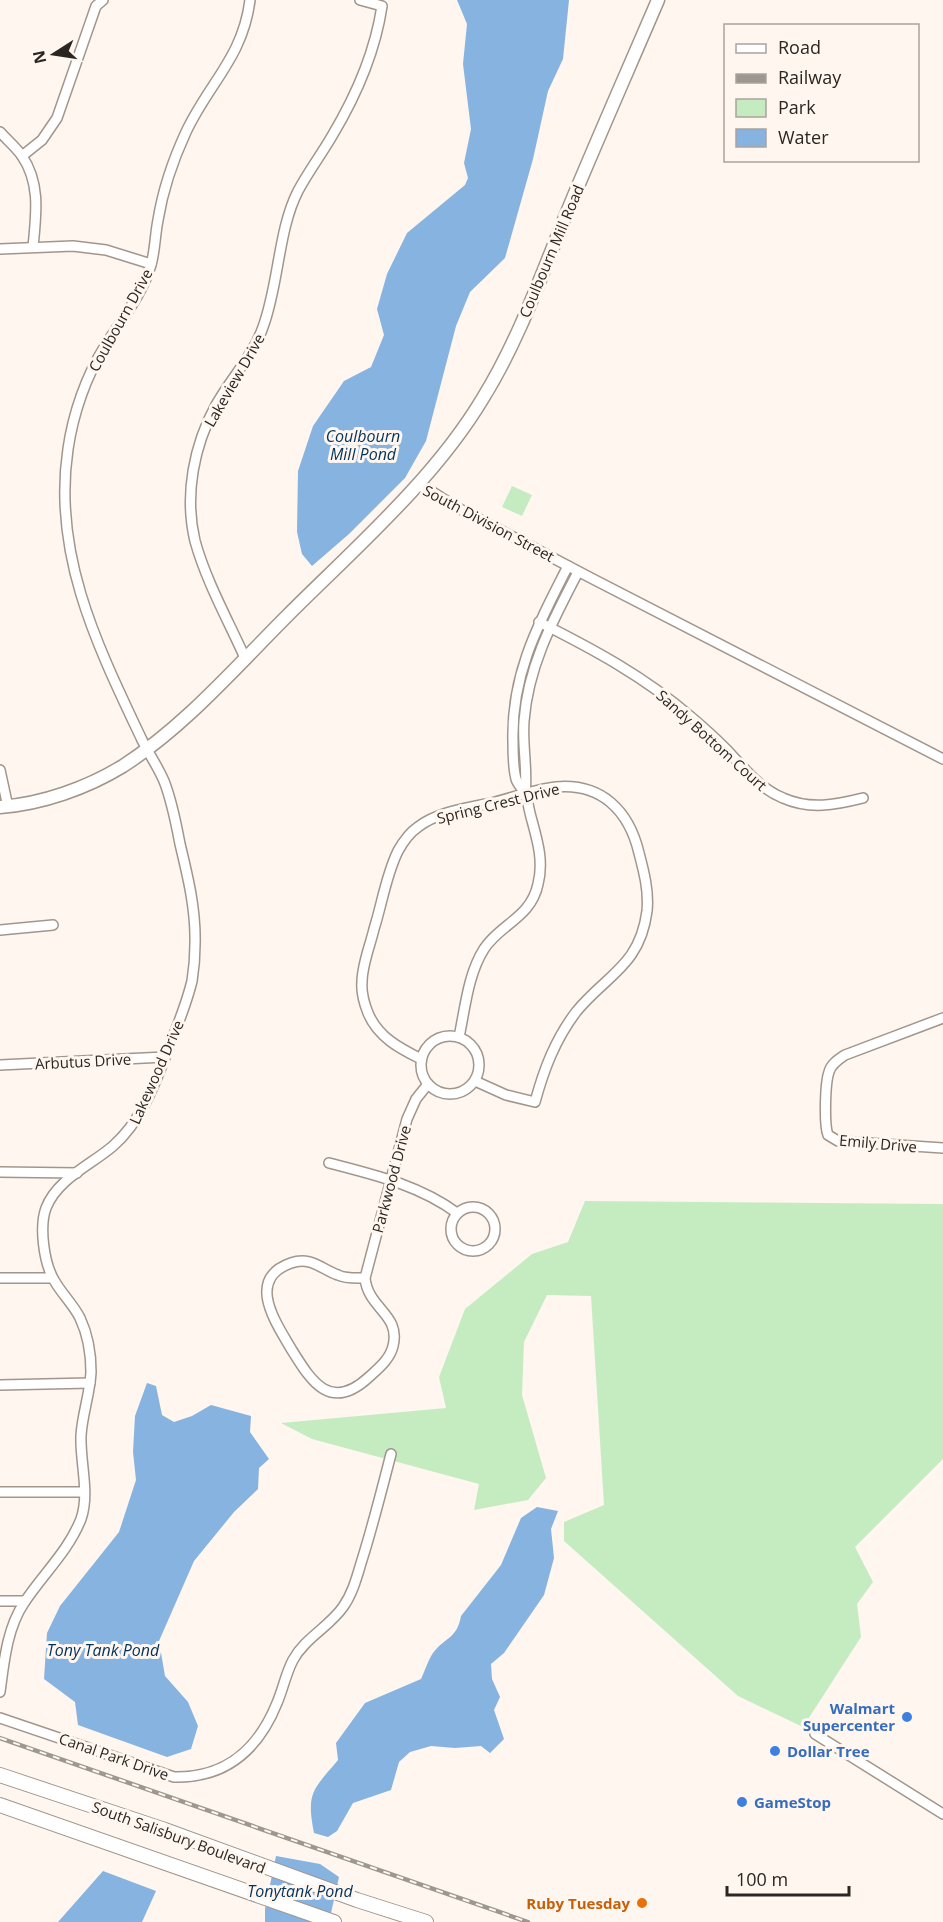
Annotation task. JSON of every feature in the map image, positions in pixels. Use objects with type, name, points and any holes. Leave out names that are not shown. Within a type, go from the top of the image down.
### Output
[{"type":"main road","name":"South Salisbury Boulevard","points":[[0,1775],[165,1830],[357,1900],[426,1922]]},
{"type":"main road","name":"South Salisbury Boulevard","points":[[0,1806],[334,1922]]},
{"type":"street","name":"Coulbourn Drive","points":[[147,750],[80,594],[69,551],[64,495],[68,447],[74,419],[94,364],[140,291],[151,264],[161,202],[173,163],[197,110],[237,47],[248,15],[250,0]]},
{"type":"street","name":"Lakeview Drive","points":[[245,658],[215,592],[195,540],[191,493],[195,458],[217,404],[252,350],[262,330],[272,302],[293,202],[310,169],[333,135],[369,63],[382,6],[360,0]]},
{"type":"street","name":"Coulbourn Mill Road","points":[[417,485],[466,426],[495,378],[529,305],[658,0]]},
{"type":"street","points":[[22,156],[42,140],[57,118],[98,2]]},
{"type":"street","points":[[0,132],[22,156],[35,183],[37,212],[33,247]]},
{"type":"street","points":[[0,249],[73,246],[95,249],[151,264]]},
{"type":"street","name":"South Division Street","points":[[4,807],[31,802],[82,786],[119,768],[147,750],[189,714],[417,485],[578,572],[943,759]]},
{"type":"street","points":[[459,1037],[473,973],[480,957],[490,942],[523,913],[539,883],[541,861],[539,849],[525,794],[517,781],[514,768],[513,713],[520,673],[539,622],[568,566]]},
{"type":"street","points":[[525,794],[527,779],[523,733],[534,666],[549,627],[578,572]]},
{"type":"street","name":"Sandy Bottom Court","points":[[539,622],[618,664],[658,691],[708,732],[752,778],[770,792],[791,802],[810,806],[829,806],[863,798]]},
{"type":"street","name":"Lakewood Drive","points":[[0,1692],[6,1651],[13,1625],[24,1601],[50,1570],[76,1529],[84,1506],[81,1433],[90,1383],[90,1356],[85,1332],[70,1302],[52,1278],[43,1238],[43,1217],[54,1194],[131,1129],[165,1057],[187,1000],[193,976],[195,921],[192,898],[171,800],[147,750]]},
{"type":"street","points":[[0,770],[4,807]]},
{"type":"street","name":"Spring Crest Drive","points":[[421,1059],[400,1048],[382,1034],[368,1013],[362,991],[364,968],[397,853],[407,837],[416,828],[434,818],[525,794],[555,787],[581,788],[595,792],[617,807],[629,824],[636,840],[648,897],[644,923],[632,954],[617,974],[587,1000],[561,1033],[548,1060],[535,1102],[506,1095],[475,1081]]},
{"type":"street","points":[[0,930],[53,925]]},
{"type":"street","name":"Emily Drive","points":[[943,1018],[845,1055],[836,1061],[828,1073],[825,1125],[828,1135],[838,1142],[943,1149]]},
{"type":"street","points":[[459,1037],[467,1041],[478,1056],[480,1065],[475,1081],[468,1089],[452,1095],[434,1090],[423,1077],[421,1059],[425,1050],[431,1042],[440,1038],[459,1037]]},
{"type":"street","name":"Arbutus Drive","points":[[0,1065],[165,1057]]},
{"type":"street","name":"Parkwood Drive","points":[[364,1278],[412,1108],[428,1084]]},
{"type":"street","points":[[329,1163],[391,1179],[425,1193],[457,1213]]},
{"type":"street","points":[[0,1172],[77,1173]]},
{"type":"street","points":[[477,1207],[489,1213],[495,1226],[493,1240],[475,1251],[461,1247],[455,1241],[451,1227],[457,1213],[463,1209],[477,1207]]},
{"type":"street","points":[[299,1261],[316,1263],[343,1277],[364,1278],[372,1300],[390,1320],[394,1338],[393,1347],[385,1362],[362,1384],[348,1390],[333,1392],[326,1390],[310,1378],[272,1316],[267,1299],[269,1284],[285,1266],[299,1261]]},
{"type":"street","points":[[0,1278],[52,1278]]},
{"type":"street","points":[[0,1385],[90,1383]]},
{"type":"street","name":"Canal Park Drive","points":[[0,1718],[174,1777],[203,1776],[234,1762],[249,1749],[269,1720],[294,1660],[302,1648],[332,1621],[344,1606],[354,1587],[391,1454]]},
{"type":"street","points":[[0,1492],[84,1492]]},
{"type":"street","points":[[0,1601],[24,1601]]},
{"type":"street","points":[[814,1734],[943,1814]]},
{"type":"green space","points":[[512,486],[532,495],[522,516],[502,507]]},
{"type":"green space","points":[[585,1201],[943,1204],[943,1459],[855,1547],[873,1582],[857,1604],[861,1637],[803,1727],[738,1696],[564,1541],[564,1522],[604,1505],[591,1296],[547,1295],[524,1342],[522,1395],[546,1478],[528,1500],[474,1510],[479,1484],[312,1439],[281,1423],[446,1408],[439,1377],[465,1309],[532,1254],[568,1242]]},
{"type":"water","name":"Coulbourn Mill Pond","points":[[457,0],[569,0],[563,59],[548,91],[533,159],[505,258],[470,292],[456,326],[426,441],[405,478],[349,534],[312,566],[302,554],[297,532],[298,471],[313,426],[344,381],[371,367],[384,335],[377,309],[387,274],[407,233],[465,185],[468,178],[464,163],[471,129],[463,64],[467,24]]},
{"type":"water","name":"Tony Tank Pond","points":[[147,1383],[156,1386],[162,1415],[174,1422],[192,1416],[211,1405],[251,1416],[250,1432],[269,1459],[259,1468],[258,1489],[234,1512],[194,1561],[159,1641],[165,1676],[188,1702],[198,1726],[191,1749],[167,1757],[78,1725],[75,1702],[44,1679],[47,1633],[60,1606],[119,1532],[136,1480],[133,1452],[135,1416]]},
{"type":"water","points":[[537,1507],[558,1511],[551,1529],[554,1558],[544,1595],[504,1653],[491,1664],[492,1679],[500,1697],[494,1710],[504,1739],[490,1753],[481,1746],[455,1748],[431,1746],[410,1752],[399,1762],[391,1790],[353,1803],[337,1831],[328,1837],[314,1833],[311,1800],[317,1785],[338,1760],[336,1743],[365,1703],[421,1679],[433,1653],[454,1634],[461,1616],[501,1565],[521,1518]]},
{"type":"water","name":"Tonytank Pond","points":[[276,1856],[320,1864],[339,1877],[329,1922],[265,1922],[265,1909]]},
{"type":"water","points":[[103,1871],[156,1891],[142,1922],[58,1922]]},
{"type":"railway","points":[[0,1738],[528,1922]]},
{"type":"place","name":"Walmart Supercenter","points":[[907,1717]]},
{"type":"place","name":"Dollar Tree","points":[[775,1751]]},
{"type":"place","name":"GameStop","points":[[742,1802]]},
{"type":"place","name":"Ruby Tuesday","points":[[642,1903]]}]
